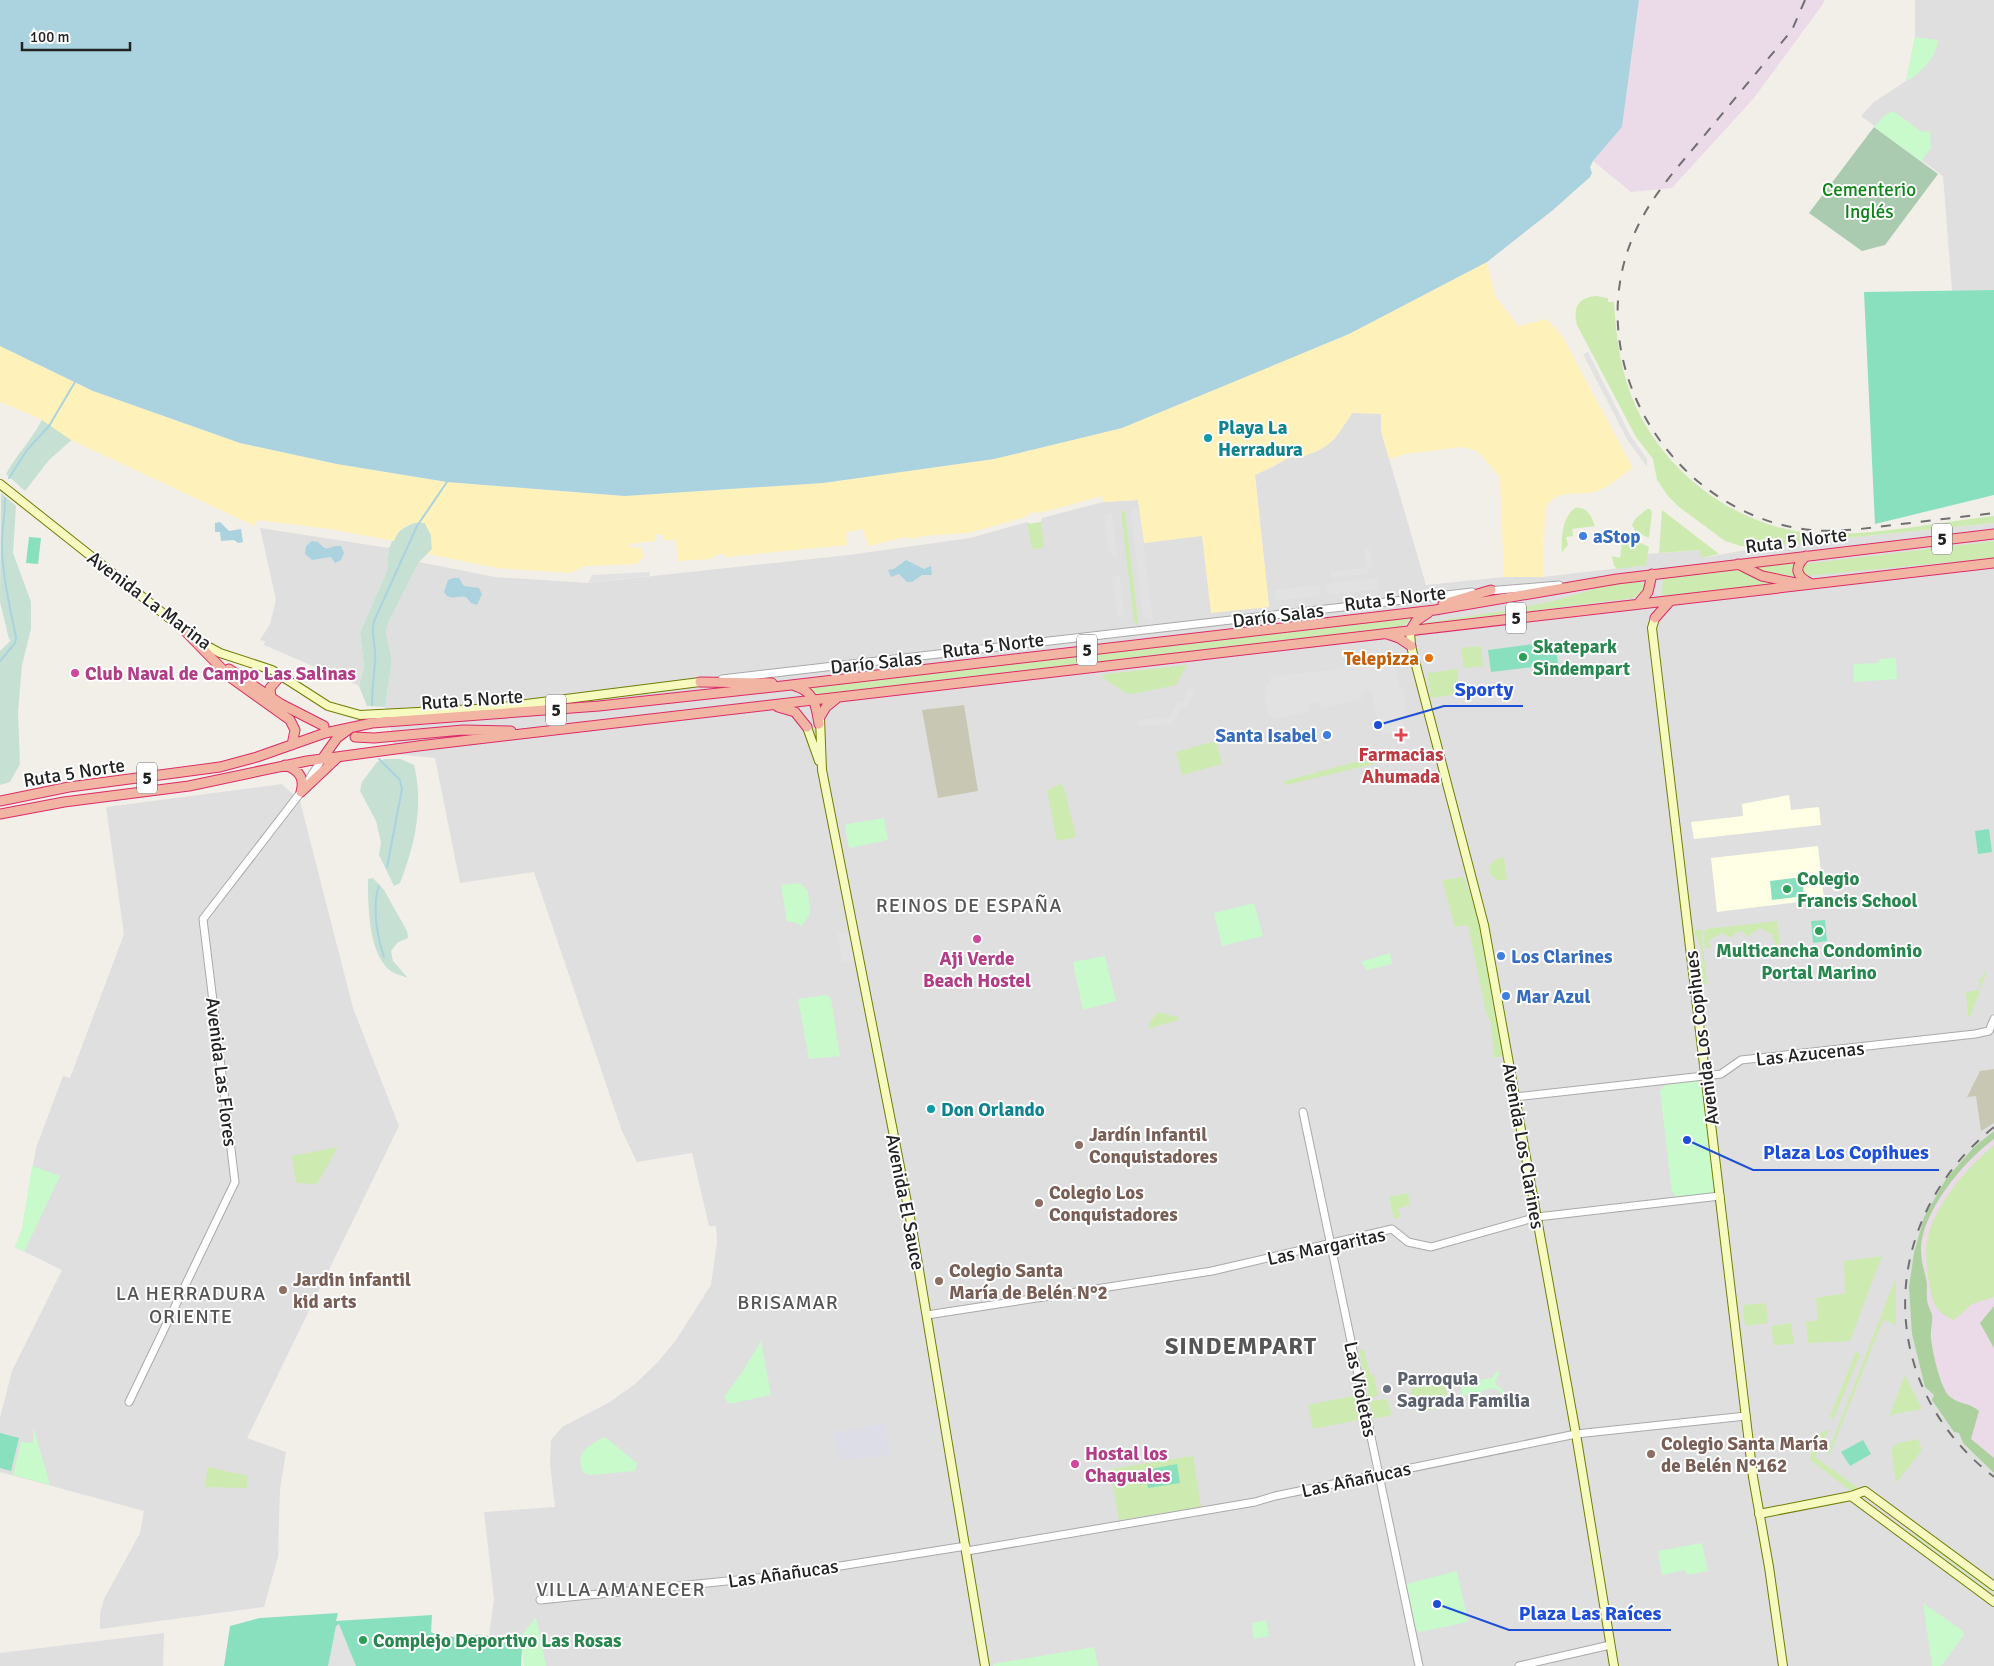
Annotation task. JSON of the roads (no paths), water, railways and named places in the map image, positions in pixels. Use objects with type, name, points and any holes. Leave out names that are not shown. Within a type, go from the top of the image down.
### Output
[{"type":"highway","name":"Ruta 5 Norte","points":[[0,801],[69,787],[204,770],[239,762],[351,727],[391,721],[614,705],[1435,610],[1652,574],[1994,534]]},
{"type":"highway","points":[[1806,556],[1798,563],[1797,572],[1801,578],[1812,584]]},
{"type":"highway","name":"Ruta 5 Norte","points":[[0,814],[64,802],[189,786],[322,758],[1994,563]]},
{"type":"highway","points":[[1738,564],[1767,578],[1812,584]]},
{"type":"highway","points":[[1638,604],[1648,592],[1652,574]]},
{"type":"highway","points":[[1417,612],[1491,590]]},
{"type":"highway","points":[[1656,618],[1670,601]]},
{"type":"highway","points":[[1410,630],[1416,621],[1435,610]]},
{"type":"highway","points":[[186,632],[230,678],[290,720],[295,730],[292,744]]},
{"type":"highway","points":[[1382,634],[1399,638],[1411,646]]},
{"type":"highway","points":[[205,651],[271,698],[324,726]]},
{"type":"highway","points":[[271,698],[270,688],[281,674]]},
{"type":"highway","points":[[700,682],[767,682],[791,685],[806,690],[814,700],[820,721]]},
{"type":"highway","points":[[820,721],[828,705],[839,697]]},
{"type":"highway","points":[[770,705],[795,712],[806,727]]},
{"type":"highway","points":[[486,715],[495,708]]},
{"type":"highway","points":[[322,758],[337,738],[351,727]]},
{"type":"highway","points":[[354,737],[374,738],[463,730],[534,733]]},
{"type":"highway","points":[[301,792],[326,766],[341,756]]},
{"type":"highway","points":[[285,765],[300,774],[303,784],[301,792]]},
{"type":"main road","name":"Avenida La Marina","points":[[0,484],[186,632],[213,650],[258,664],[281,674],[328,706],[347,713],[367,716]]},
{"type":"main road","name":"Avenida Los Copihues","points":[[1656,618],[1653,632],[1746,1416],[1759,1514],[1770,1567],[1783,1666]]},
{"type":"main road","name":"Avenida Los Clarines","points":[[1410,630],[1411,646],[1484,925],[1576,1434],[1614,1666]]},
{"type":"main road","name":"Darío Salas","points":[[367,716],[495,708],[700,682]]},
{"type":"main road","name":"Avenida El Sauce","points":[[820,721],[822,770],[879,1056],[927,1315],[986,1666]]},
{"type":"main road","name":"Avenida El Sauce","points":[[806,727],[822,770]]},
{"type":"main road","points":[[1759,1514],[1851,1496],[1865,1491],[1994,1586]]},
{"type":"main road","points":[[1851,1496],[1994,1602]]},
{"type":"street","name":"Darío Salas","points":[[700,682],[1491,590],[1594,583]]},
{"type":"street","name":"Avenida Las Flores","points":[[129,1402],[235,1182],[203,919],[301,792],[322,758]]},
{"type":"street","name":"Las Azucenas","points":[[1515,1097],[1721,1074],[1740,1060],[1952,1038],[1990,1031],[1994,1019]]},
{"type":"street","name":"Las Violetas","points":[[1303,1112],[1419,1666]]},
{"type":"street","name":"Las Margaritas","points":[[927,1315],[1186,1275],[1392,1230],[1408,1242],[1431,1247],[1537,1217],[1720,1196]]},
{"type":"street","name":"Las Añañucas","points":[[540,1600],[777,1576],[966,1549],[1255,1502],[1275,1496],[1576,1434],[1746,1416]]},
{"type":"street","points":[[1519,1666],[1610,1645]]},
{"type":"water","points":[[0,0],[1639,0],[1622,127],[1593,161],[1590,167],[1592,173],[1590,177],[1553,210],[1487,262],[1349,334],[1122,428],[994,459],[823,483],[625,496],[447,482],[337,464],[240,443],[93,391],[0,346]]},
{"type":"water","points":[[220,522],[229,531],[241,529],[243,542],[238,543],[234,540],[221,541],[220,532],[215,532],[215,523]]},
{"type":"water","points":[[312,541],[318,542],[324,548],[341,546],[344,553],[341,560],[335,563],[331,557],[312,560],[305,554],[306,546]]},
{"type":"water","points":[[906,560],[924,569],[931,566],[932,575],[922,575],[912,582],[907,582],[899,574],[891,577],[888,570],[894,569]]},
{"type":"water","points":[[459,578],[464,586],[479,588],[482,594],[477,605],[471,603],[466,597],[446,595],[444,592],[448,580]]},
{"type":"waterway","points":[[9,478],[27,450],[49,426],[75,382]]},
{"type":"waterway","points":[[372,705],[375,656],[374,621],[417,526],[447,482]]},
{"type":"waterway","points":[[0,661],[15,643],[16,637],[2,556],[5,498]]},
{"type":"waterway","points":[[379,759],[400,780],[402,789],[387,867]]},
{"type":"waterway","points":[[379,886],[376,902],[376,921],[384,957]]},
{"type":"railway","points":[[1805,0],[1792,30],[1666,182],[1642,217],[1621,277],[1618,326],[1626,372],[1645,416],[1672,456],[1707,489],[1749,513],[1796,528],[1833,531],[1994,513]]},
{"type":"railway","points":[[1994,1127],[1955,1165],[1928,1208],[1911,1255],[1905,1302],[1910,1350],[1927,1396],[1955,1439],[1994,1477]]},
{"type":"place","name":"Playa La Herradura","points":[[1208,438]]},
{"type":"place","name":"aStop","points":[[1583,536]]},
{"type":"place","name":"Skatepark Sindempart","points":[[1523,657]]},
{"type":"place","name":"Telepizza","points":[[1429,658]]},
{"type":"place","name":"Club Naval de Campo Las Salinas","points":[[75,673]]},
{"type":"place","name":"Sporty","points":[[1378,725]]},
{"type":"place","name":"Santa Isabel","points":[[1327,735]]},
{"type":"place","name":"Farmacias Ahumada","points":[[1401,735]]},
{"type":"place","name":"Colegio Francis School","points":[[1787,889]]},
{"type":"place","name":"Multicancha Condominio Portal Marino","points":[[1819,931]]},
{"type":"place","name":"Aji Verde Beach Hostel","points":[[977,939]]},
{"type":"place","name":"Los Clarines","points":[[1501,956]]},
{"type":"place","name":"Mar Azul","points":[[1506,996]]},
{"type":"place","name":"Don Orlando","points":[[931,1109]]},
{"type":"place","name":"Plaza Los Copihues","points":[[1687,1140]]},
{"type":"place","name":"Jardín Infantil Conquistadores","points":[[1079,1145]]},
{"type":"place","name":"Colegio Los Conquistadores","points":[[1039,1203]]},
{"type":"place","name":"Colegio Santa María de Belén N°2","points":[[939,1281]]},
{"type":"place","name":"Jardin infantil kid arts","points":[[283,1290]]},
{"type":"place","name":"Parroquia Sagrada Familia","points":[[1387,1389]]},
{"type":"place","name":"Colegio Santa María de Belén N°162","points":[[1651,1454]]},
{"type":"place","name":"Hostal los Chaguales","points":[[1075,1464]]},
{"type":"place","name":"Plaza Las Raíces","points":[[1437,1604]]},
{"type":"place","name":"Complejo Deportivo Las Rosas","points":[[363,1640]]},
{"type":"district","name":"REINOS DE ESPAÑA","points":[[969,905]]},
{"type":"district","name":"BRISAMAR","points":[[788,1302]]},
{"type":"district","name":"LA HERRADURA ORIENTE","points":[[191,1304]]},
{"type":"district","name":"SINDEMPART","points":[[1241,1346]]},
{"type":"district","name":"VILLA AMANECER","points":[[621,1589]]},
{"type":"park label","name":"Cementerio Inglés","points":[[1869,200]]}]
